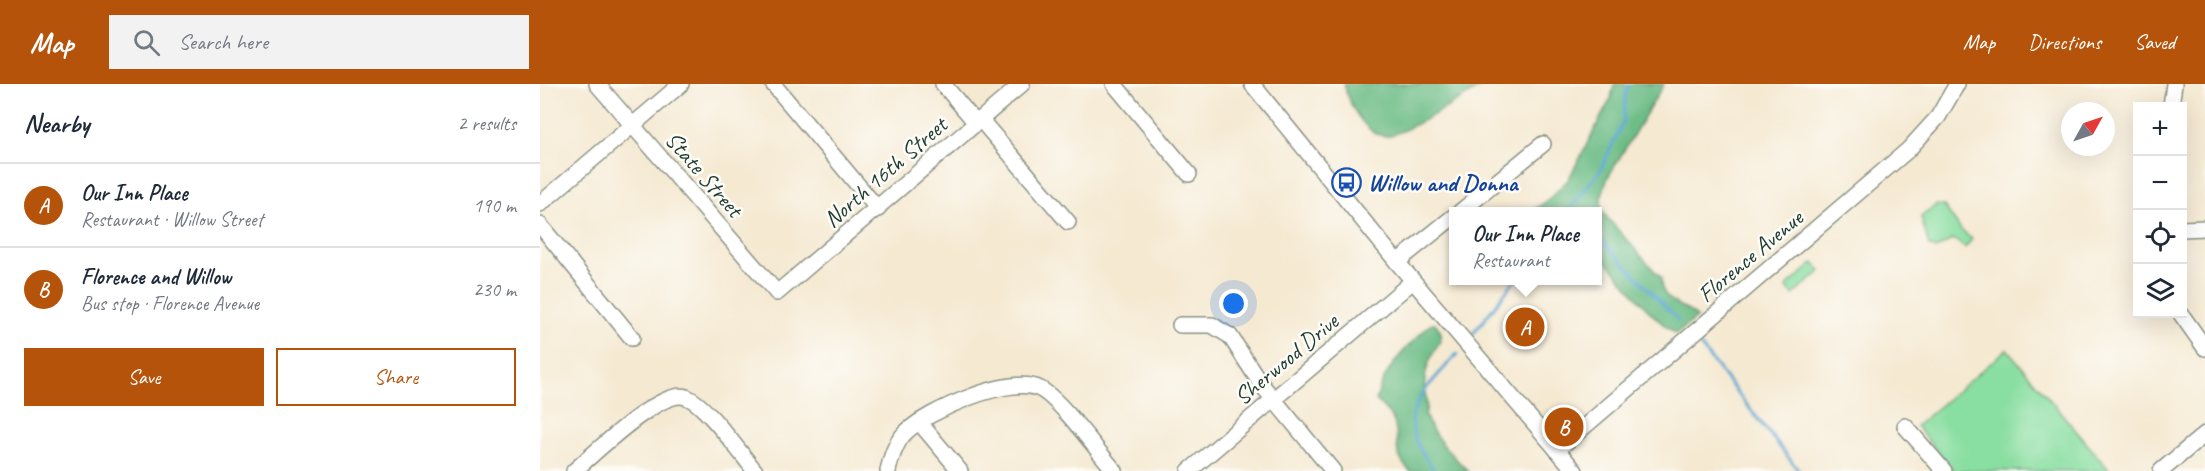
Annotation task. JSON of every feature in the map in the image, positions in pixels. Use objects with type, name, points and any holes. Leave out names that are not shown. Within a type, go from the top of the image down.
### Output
[{"type":"street","name":"State Street","points":[[597,84],[777,293]]},
{"type":"street","points":[[540,204],[681,84]]},
{"type":"street","points":[[773,84],[878,208]]},
{"type":"street","points":[[943,84],[1068,222]]},
{"type":"street","name":"North 16th Street","points":[[777,293],[1022,84]]},
{"type":"street","points":[[1114,84],[1189,174]]},
{"type":"street","points":[[1252,84],[1397,262],[1575,471]]},
{"type":"street","name":"Florence Avenue","points":[[1557,450],[1908,150],[1938,117],[1957,84]]},
{"type":"street","points":[[2172,102],[2174,84]]},
{"type":"street","points":[[1466,207],[1543,144]]},
{"type":"street","points":[[1397,262],[1449,220]]},
{"type":"street","points":[[540,225],[632,338]]},
{"type":"street","points":[[2187,229],[2205,228]]},
{"type":"street","name":"Sherwood Drive","points":[[1189,471],[1413,281]]},
{"type":"street","points":[[2184,318],[2205,348]]},
{"type":"street","points":[[1180,325],[1212,325],[1226,332],[1235,342],[1252,371],[1334,471]]},
{"type":"street","points":[[888,471],[898,442],[919,422],[938,410],[1018,385],[1036,387],[1055,400],[1115,471]]},
{"type":"street","points":[[574,471],[641,414],[660,402],[679,395],[690,398],[708,414],[755,471]]},
{"type":"street","points":[[919,422],[960,471]]},
{"type":"street","points":[[1905,426],[1944,471]]},
{"type":"street","points":[[2161,471],[2205,434]]},
{"type":"green space","points":[[1344,84],[1486,84],[1420,123],[1386,136],[1378,134],[1364,124],[1349,100]]},
{"type":"green space","points":[[1614,84],[1664,84],[1608,177],[1601,198],[1602,207],[1538,207],[1568,180],[1611,98]]},
{"type":"green space","points":[[1936,205],[1944,206],[1961,230],[1972,239],[1965,248],[1954,239],[1936,249],[1929,246],[1921,217]]},
{"type":"green space","points":[[1602,212],[1661,278],[1661,286],[1668,297],[1697,317],[1677,334],[1665,326],[1645,306],[1602,257]]},
{"type":"green space","points":[[1814,263],[1821,271],[1793,295],[1786,287]]},
{"type":"green space","points":[[1432,323],[1435,323],[1438,328],[1441,338],[1431,358],[1424,384],[1427,404],[1425,415],[1438,438],[1468,471],[1410,471],[1398,452],[1393,419],[1376,400],[1384,378],[1391,368],[1406,348]]},
{"type":"green space","points":[[2007,349],[2110,471],[1954,471],[1916,426]]},
{"type":"waterway","points":[[1572,207],[1601,169],[1623,122],[1626,91],[1630,84]]},
{"type":"waterway","points":[[1602,240],[1678,320]]},
{"type":"waterway","points":[[1473,334],[1511,285]]},
{"type":"waterway","points":[[1698,343],[1799,471]]},
{"type":"waterway","points":[[1435,471],[1414,436],[1412,421],[1421,396],[1457,354]]},
{"type":"place","name":"Willow and Donna","points":[[1347,183]]},
{"type":"place","name":"Our Inn Place","points":[[1525,327]]},
{"type":"place","name":"Florence and Willow","points":[[1564,427]]}]
